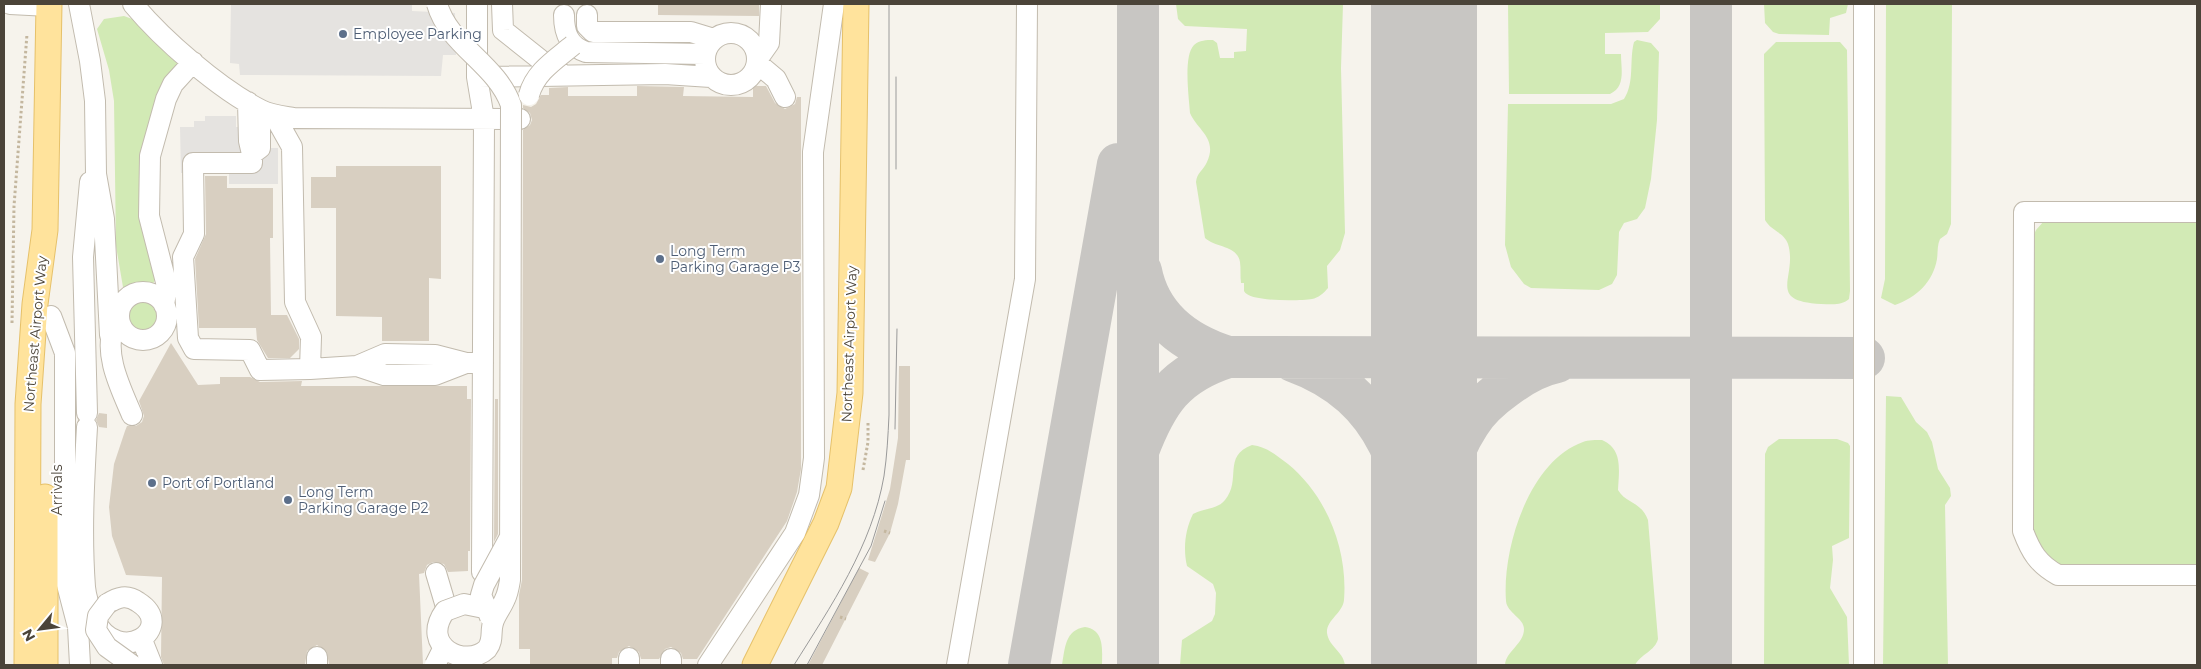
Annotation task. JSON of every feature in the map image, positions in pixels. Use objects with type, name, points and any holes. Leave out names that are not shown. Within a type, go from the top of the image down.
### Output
[{"type":"main road","name":"Northeast Airport Way","points":[[755,665],[802,573],[826,523],[840,488],[850,393],[856,4]]},
{"type":"main road","name":"Northeast Airport Way","points":[[27,665],[28,404],[35,304],[45,230],[34,5]]},
{"type":"main road","name":"Arrivals","points":[[45,230],[51,316],[44,369],[45,665]]},
{"type":"main road","points":[[746,665],[767,639]]},
{"type":"lane","points":[[79,4],[90,61],[95,125],[96,174],[104,220],[108,272],[110,336],[115,372],[132,415]]},
{"type":"lane","points":[[133,4],[146,19],[193,62],[261,109],[292,146],[295,302],[311,337],[310,369]]},
{"type":"lane","points":[[437,4],[441,19],[467,50],[492,72],[507,92],[512,105],[510,580],[506,598],[493,623],[492,640],[488,648],[481,655],[464,660],[455,658],[443,649],[438,642],[436,628],[444,611],[464,604],[484,608]]},
{"type":"lane","points":[[477,4],[477,77],[484,118],[474,363],[482,572]]},
{"type":"lane","points":[[502,4],[503,30],[546,65],[567,76]]},
{"type":"lane","points":[[587,15],[587,26],[593,32],[661,24],[691,32],[704,48],[705,66],[711,77],[718,82],[734,86],[750,78],[757,61],[769,43],[772,4]]},
{"type":"lane","points":[[708,665],[795,533],[809,495],[814,458],[807,421],[813,152],[834,4]]},
{"type":"lane","points":[[957,665],[1025,279],[1027,4]]},
{"type":"lane","points":[[1864,4],[1864,665]]},
{"type":"lane","points":[[564,15],[566,34],[573,45],[586,52],[704,48],[721,34],[738,34],[752,44],[757,61],[776,79],[785,97]]},
{"type":"lane","points":[[529,95],[532,83],[573,45]]},
{"type":"lane","points":[[108,272],[123,330],[135,339],[150,339],[162,330],[167,316],[164,305],[166,286],[149,216],[150,156],[172,84],[193,62]]},
{"type":"lane","points":[[477,77],[665,74],[711,77]]},
{"type":"lane","points":[[261,109],[294,118],[520,119]]},
{"type":"lane","points":[[261,109],[249,140],[252,163],[193,163],[194,234],[182,256],[188,338],[194,349],[250,350],[260,370],[357,366],[384,375],[435,375],[474,363]]},
{"type":"lane","points":[[95,125],[83,257],[87,420],[83,506],[85,588],[97,629],[106,644],[123,654],[133,653],[144,645],[151,634],[152,622],[150,613],[142,604],[128,597],[116,598],[107,604],[98,616],[96,630],[107,647],[132,665]]},
{"type":"lane","points":[[2197,212],[2024,212],[2023,521],[2023,531],[2030,550],[2039,563],[2058,575],[2197,576]]},
{"type":"lane","points":[[110,336],[124,301],[136,293],[151,293],[157,296],[164,305]]},
{"type":"lane","points":[[51,316],[65,353],[66,577],[78,627],[80,665]]},
{"type":"lane","name":"Arrivals","points":[[51,316],[57,359],[57,665]]},
{"type":"lane","points":[[468,665],[484,656],[490,648],[492,621],[485,608],[474,604],[461,604],[446,610],[438,620],[436,630],[439,643],[439,657],[463,660],[482,654],[488,647],[493,630],[492,622],[484,608],[481,595],[484,585],[511,535]]},
{"type":"lane","points":[[436,573],[446,610]]},
{"type":"lane","points":[[144,645],[152,665]]},
{"type":"path","points":[[12,330],[14,206],[34,5]]},
{"type":"path","points":[[884,531],[890,533]]},
{"type":"path","points":[[840,617],[846,619]]},
{"type":"green space","points":[[1176,4],[1343,4],[1341,68],[1345,233],[1340,250],[1327,266],[1328,288],[1316,298],[1306,300],[1275,300],[1248,295],[1244,291],[1244,283],[1241,283],[1240,262],[1235,252],[1205,238],[1196,182],[1207,162],[1210,147],[1208,140],[1190,113],[1189,58],[1194,45],[1201,41],[1213,40],[1217,43],[1220,58],[1234,58],[1234,52],[1246,51],[1247,29],[1185,26],[1178,19]]},
{"type":"green space","points":[[1508,4],[1660,4],[1660,19],[1648,32],[1605,33],[1605,54],[1621,54],[1621,82],[1615,91],[1610,94],[1509,94]]},
{"type":"green space","points":[[1764,4],[1848,4],[1846,13],[1830,18],[1829,35],[1779,34],[1773,32],[1765,23]]},
{"type":"green space","points":[[1886,4],[1952,4],[1951,224],[1947,234],[1940,239],[1938,244],[1935,267],[1928,282],[1910,298],[1895,305],[1881,298],[1885,279]]},
{"type":"green space","points":[[124,16],[135,20],[183,66],[159,111],[158,275],[151,287],[136,287],[124,293],[116,246],[114,101],[109,70],[97,29],[104,19]]},
{"type":"green space","points":[[1637,40],[1651,43],[1659,52],[1657,120],[1651,179],[1645,208],[1637,219],[1624,223],[1619,232],[1617,275],[1612,284],[1599,290],[1531,288],[1524,284],[1511,267],[1505,245],[1508,104],[1611,104],[1624,99],[1630,86],[1634,42]]},
{"type":"green space","points":[[1776,42],[1840,42],[1847,50],[1850,291],[1849,299],[1840,304],[1804,302],[1794,298],[1789,292],[1787,285],[1790,267],[1788,244],[1784,237],[1765,220],[1764,54]]},
{"type":"green space","points":[[2197,219],[2197,568],[2066,570],[2047,554],[2034,533],[2028,517],[2030,243],[2036,230],[2044,221]]},
{"type":"green space","points":[[144,301],[155,305],[159,316],[155,327],[144,331],[133,327],[129,316],[133,305]]},
{"type":"green space","points":[[1886,396],[1901,397],[1916,422],[1927,432],[1932,442],[1938,469],[1950,488],[1951,496],[1945,505],[1948,665],[1883,665]]},
{"type":"green space","points":[[1779,439],[1837,439],[1848,443],[1850,446],[1849,538],[1832,546],[1833,560],[1830,588],[1847,617],[1849,665],[1764,665],[1765,454],[1768,447]]},
{"type":"green space","points":[[1602,440],[1614,449],[1617,455],[1619,468],[1618,490],[1621,495],[1641,509],[1648,520],[1658,639],[1651,650],[1635,665],[1505,665],[1508,656],[1521,639],[1524,629],[1521,622],[1509,609],[1506,601],[1509,557],[1514,533],[1523,509],[1534,487],[1548,468],[1564,452],[1585,441]]},
{"type":"green space","points":[[1252,445],[1271,452],[1302,477],[1324,508],[1332,525],[1342,562],[1344,600],[1341,609],[1329,624],[1327,633],[1330,642],[1342,656],[1345,665],[1180,665],[1182,640],[1212,621],[1215,614],[1216,593],[1213,584],[1187,566],[1185,546],[1188,526],[1193,514],[1218,506],[1225,500],[1230,492],[1238,455]]},
{"type":"green space","points":[[1085,627],[1096,632],[1099,636],[1102,647],[1102,665],[1062,665],[1065,646],[1070,636],[1078,629]]},
{"type":"shaded area","name":"Employee Parking","points":[[231,4],[412,4],[412,11],[455,13],[456,55],[443,55],[441,76],[240,75],[239,64],[230,63]]},
{"type":"shaded area","points":[[205,116],[236,116],[236,127],[240,127],[258,148],[278,148],[278,184],[229,184],[229,172],[181,173],[180,127],[194,127],[194,121],[205,121]]},
{"type":"building","points":[[658,4],[759,4],[759,16],[658,15]]},
{"type":"building","name":"Long Term Parking Garage P3","points":[[637,86],[684,87],[683,96],[753,97],[753,86],[766,86],[775,103],[785,109],[795,104],[797,97],[801,97],[801,469],[797,492],[787,521],[697,659],[683,659],[681,653],[671,647],[665,649],[659,659],[641,659],[639,652],[629,646],[619,652],[617,658],[612,658],[612,665],[530,665],[530,649],[519,649],[519,595],[522,580],[523,130],[530,125],[532,120],[530,113],[523,108],[523,105],[531,107],[536,104],[541,95],[549,95],[549,88],[568,87],[568,96],[637,96]]},
{"type":"building","points":[[336,166],[441,166],[441,279],[429,278],[429,341],[382,341],[382,317],[336,316],[336,208],[311,208],[311,177],[336,177]]},
{"type":"building","points":[[205,176],[227,176],[227,188],[273,188],[273,238],[270,238],[271,315],[287,315],[299,339],[299,349],[290,358],[268,358],[257,340],[256,328],[199,328],[195,259],[206,234]]},
{"type":"building","name":"Long Term Parking Garage P2","points":[[171,343],[198,385],[220,384],[220,377],[250,377],[260,382],[302,381],[301,386],[467,386],[467,399],[471,399],[470,551],[468,551],[468,571],[448,572],[444,564],[433,562],[427,565],[424,573],[419,574],[423,665],[329,665],[327,652],[317,645],[307,651],[305,665],[164,665],[161,657],[162,577],[126,575],[112,536],[109,507],[114,464],[125,431],[127,426],[136,426],[142,422],[144,416],[139,401]]},
{"type":"building","points":[[899,366],[910,366],[910,460],[906,460],[898,504],[890,533],[875,562],[868,560],[890,489],[898,438]]},
{"type":"building","points":[[495,399],[498,399],[498,534],[494,542]]},
{"type":"building","points":[[99,413],[107,414],[107,428],[99,427],[96,420]]},
{"type":"building","points":[[859,568],[869,573],[822,665],[808,665]]},
{"type":"taxiway","points":[[1138,4],[1138,665]]},
{"type":"taxiway","points":[[1711,4],[1711,665]]},
{"type":"taxiway","points":[[1029,665],[1118,164]]},
{"type":"taxiway","points":[[1141,271],[1152,302],[1172,327],[1198,345],[1228,357]]},
{"type":"taxiway","points":[[1138,451],[1153,418],[1170,392],[1194,372],[1228,357],[1864,358]]},
{"type":"taxiway","points":[[1293,361],[1327,377],[1354,397],[1375,421],[1390,447],[1402,477],[1411,508],[1424,577],[1439,498],[1451,459],[1469,424],[1486,404],[1512,383],[1524,375],[1557,362]]},
{"type":"runway","points":[[1424,4],[1424,665]]},
{"type":"tram line","points":[[794,665],[836,598],[860,551],[870,527],[884,476],[889,415],[889,4]]},
{"type":"tram line","points":[[896,77],[896,169]]},
{"type":"tram line","points":[[895,429],[897,329]]},
{"type":"tram line","points":[[807,665],[871,546],[885,501]]},
{"type":"place","name":"Employee Parking","points":[[343,34]]},
{"type":"place","name":"Long Term Parking Garage P3","points":[[660,259]]},
{"type":"place","name":"Port of Portland","points":[[152,483]]},
{"type":"place","name":"Long Term Parking Garage P2","points":[[288,500]]}]
